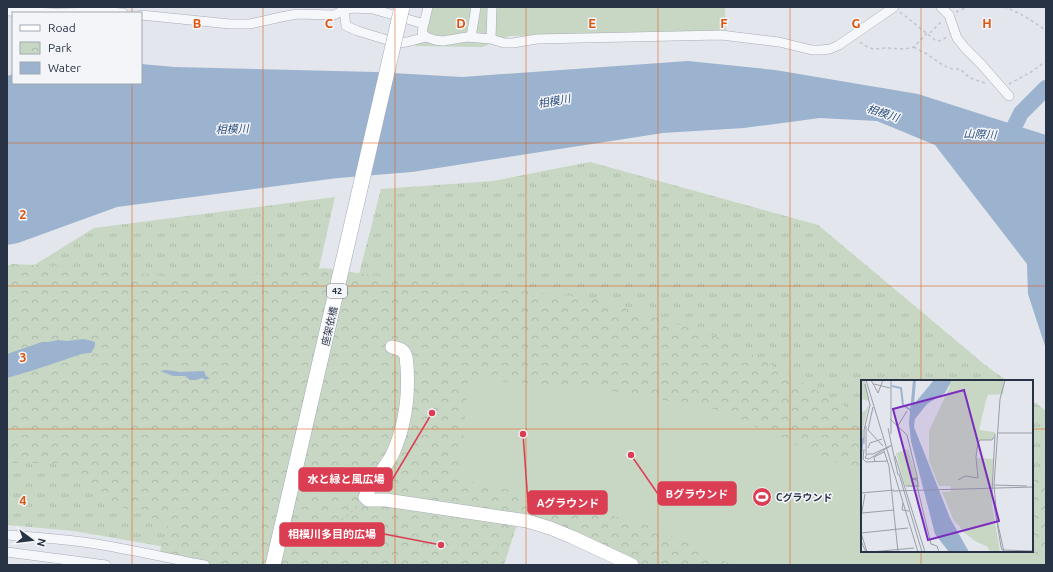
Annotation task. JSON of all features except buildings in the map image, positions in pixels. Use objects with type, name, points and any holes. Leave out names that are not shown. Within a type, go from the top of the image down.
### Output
[{"type":"main road","name":"座架依橋","points":[[273,565],[402,10]]},
{"type":"street","points":[[428,7],[422,32],[426,37],[443,41],[471,37],[491,38],[504,43],[513,43],[537,39],[721,36],[779,42],[812,50],[830,49],[839,45],[894,7]]},
{"type":"street","points":[[471,37],[476,7]]},
{"type":"street","points":[[491,38],[492,7]]},
{"type":"street","points":[[941,7],[949,15],[957,38],[964,48],[1009,96]]},
{"type":"street","points":[[142,15],[230,24],[250,24],[297,14],[334,15],[350,8],[373,9],[424,24]]},
{"type":"street","points":[[350,8],[346,26],[358,31],[397,43],[426,37]]},
{"type":"street","points":[[7,11],[31,12]]},
{"type":"street","points":[[392,347],[402,350],[406,356],[408,386],[400,435],[392,454],[368,490],[365,497],[368,500],[386,500],[527,521],[572,537],[632,565]]},
{"type":"street","points":[[7,535],[88,543],[138,551],[205,565]]},
{"type":"street","points":[[7,552],[106,565]]},
{"type":"path","points":[[894,7],[935,40],[939,41],[948,37],[954,30]]},
{"type":"path","points":[[851,37],[873,49],[905,49],[914,47],[927,33],[931,32],[949,15],[968,7]]},
{"type":"path","points":[[1004,7],[1027,18],[1046,30]]},
{"type":"path","points":[[914,47],[940,64],[955,70],[960,69],[970,78],[986,84],[992,82],[1008,85],[1031,72],[1046,61]]},
{"type":"path","points":[[301,546],[334,527],[366,498]]},
{"type":"green space","points":[[427,7],[725,7],[726,33],[510,36],[482,47],[415,46]]},
{"type":"green space","points":[[590,162],[818,225],[984,364],[1006,380],[861,380],[861,463],[339,351],[381,189],[493,181]]},
{"type":"green space","points":[[335,197],[299,357],[183,550],[74,531],[7,525],[7,282],[94,228]]},
{"type":"green space","points":[[11,264],[92,267],[196,280],[325,268],[384,277],[593,298],[724,339],[853,411],[861,414],[861,552],[1033,552],[1033,478],[1046,484],[1046,565],[637,565],[519,518],[504,565],[205,565],[159,555],[168,524],[102,500],[65,463],[7,463],[7,266]]},
{"type":"green space","points":[[468,379],[594,388],[718,410],[861,474],[861,552],[1032,552],[1046,560],[1046,565],[733,565],[653,527],[563,502],[460,479]]},
{"type":"green space","points":[[1033,401],[1046,411],[1046,560],[1033,552]]},
{"type":"water","name":"相模川","points":[[688,61],[775,70],[918,94],[1046,135],[1046,349],[1028,294],[1027,264],[935,145],[877,121],[820,118],[744,128],[663,133],[412,172],[338,178],[117,207],[18,243],[7,245],[7,76],[12,74],[12,84],[142,84],[142,64],[175,67],[375,72],[462,77]]},
{"type":"water","points":[[83,339],[95,342],[95,346],[91,353],[78,355],[7,378],[7,354],[42,342]]},
{"type":"water","points":[[166,370],[180,372],[204,371],[206,376],[210,378],[206,380],[202,378],[190,380],[185,376],[173,376],[160,371]]},
{"type":"waterway","name":"山際川","points":[[1000,135],[1010,135],[1021,113],[1046,88]]},
{"type":"place","name":"水と緑と風広場","points":[[432,413]]},
{"type":"place","name":"Aグラウンド","points":[[523,434]]},
{"type":"place","name":"Bグラウンド","points":[[631,455]]},
{"type":"place","name":"Cグラウンド","points":[[762,497]]},
{"type":"place","name":"相模川多目的広場","points":[[441,545]]}]
